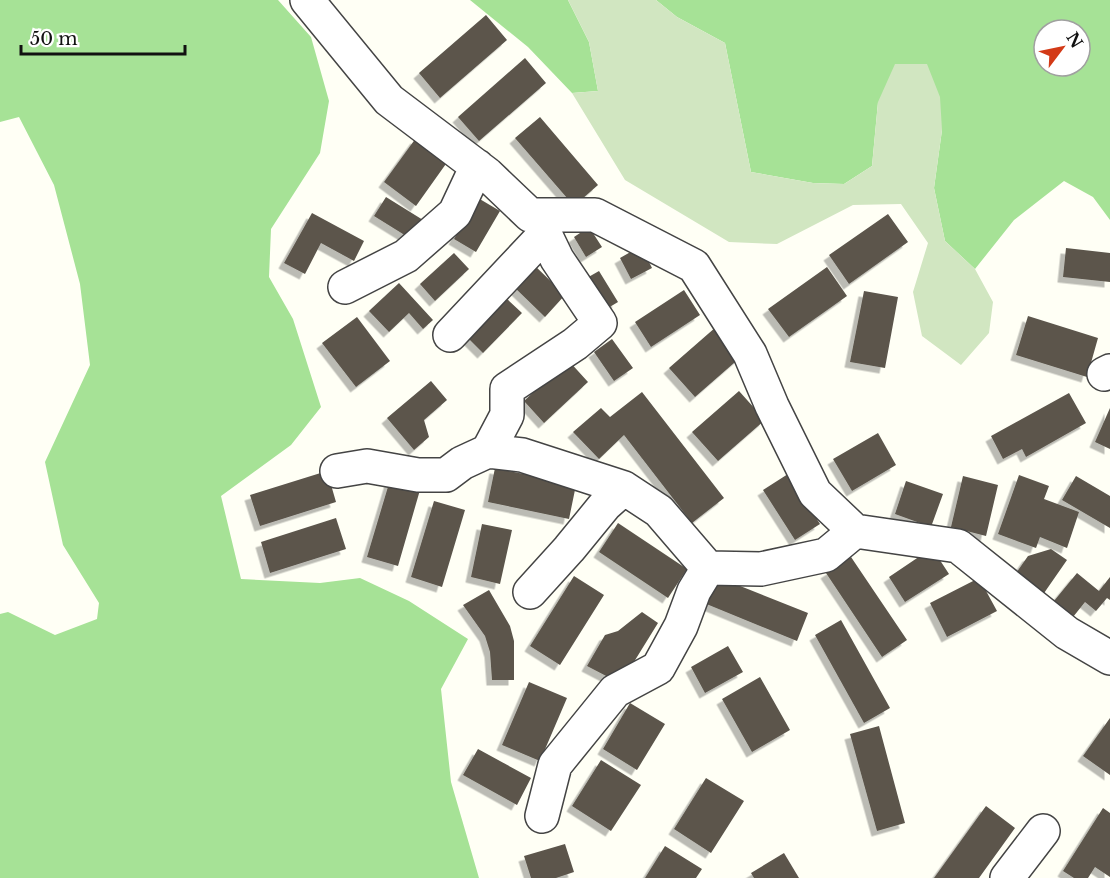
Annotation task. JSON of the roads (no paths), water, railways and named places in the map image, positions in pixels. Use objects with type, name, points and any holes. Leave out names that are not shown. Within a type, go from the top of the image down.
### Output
[{"type":"street","points":[[307,0],[389,100],[477,166],[530,215],[546,224],[557,259],[600,323],[575,344],[507,389],[507,416],[488,451]]},
{"type":"street","points":[[345,287],[406,256],[455,213],[477,166]]},
{"type":"street","points":[[450,335],[546,224],[596,215],[694,266],[750,354],[815,493],[855,531],[958,546],[1067,633],[1110,658]]},
{"type":"street","points":[[337,471],[367,466],[418,475],[446,475],[462,463],[488,451],[522,455],[624,488],[659,511],[708,568],[761,569],[826,555],[855,531]]},
{"type":"street","points":[[530,592],[570,549],[605,505],[624,488]]},
{"type":"street","points":[[542,816],[555,765],[615,690],[658,668],[681,626],[694,591],[708,568]]},
{"type":"street","points":[[1007,878],[1043,831]]}]
